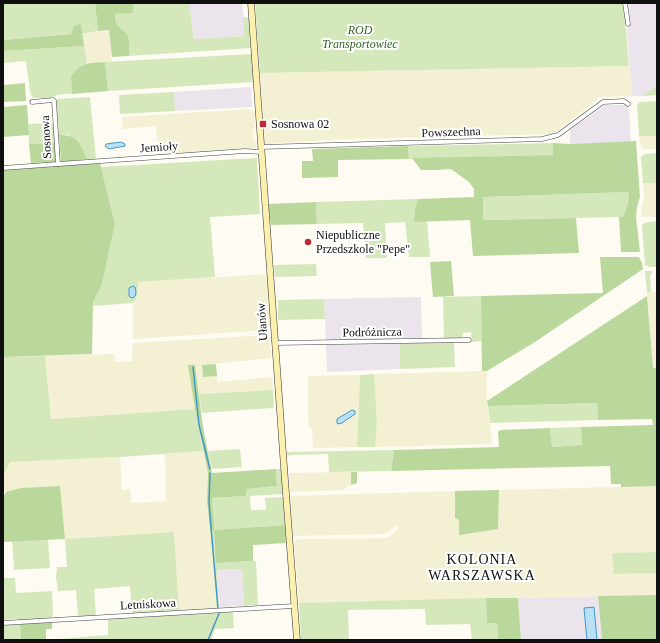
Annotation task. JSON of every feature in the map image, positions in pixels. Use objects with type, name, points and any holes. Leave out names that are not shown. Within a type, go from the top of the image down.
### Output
[{"type":"street","name":"Ułanów","points":[[251,3],[297,640]]},
{"type":"street","points":[[625,3],[628,24]]},
{"type":"street","name":"Sosnowa","points":[[3,168],[58,164],[54,101],[32,102]]},
{"type":"street","name":"Powszechna","points":[[261,150],[542,139],[558,135],[603,102],[624,101],[628,104]]},
{"type":"street","name":"Jemioły","points":[[58,164],[261,150]]},
{"type":"street","name":"Podróżnicza","points":[[275,343],[469,340]]},
{"type":"street","name":"Letniskowa","points":[[3,623],[294,606]]},
{"type":"shaded area","points":[[189,3],[242,3],[245,36],[194,39]]},
{"type":"shaded area","points":[[627,3],[657,3],[657,95],[632,96],[627,28],[630,27]]},
{"type":"shaded area","points":[[109,30],[112,62],[87,63],[82,34]]},
{"type":"shaded area","points":[[630,66],[632,96],[600,97],[567,124],[552,134],[326,140],[265,144],[260,73]]},
{"type":"shaded area","points":[[251,87],[252,107],[175,111],[174,92]]},
{"type":"shaded area","points":[[605,105],[625,105],[629,109],[631,142],[570,144],[570,130]]},
{"type":"shaded area","points":[[249,109],[254,112],[255,128],[253,130],[253,138],[256,148],[253,149],[159,155],[156,126],[123,129],[122,117]]},
{"type":"shaded area","points":[[639,136],[657,136],[657,149],[643,149]]},
{"type":"shaded area","points":[[643,183],[657,183],[657,217],[641,217],[644,197]]},
{"type":"shaded area","points":[[267,274],[270,326],[267,330],[133,339],[133,303],[137,297],[138,282]]},
{"type":"shaded area","points":[[647,292],[657,292],[657,368],[653,368]]},
{"type":"shaded area","points":[[421,297],[422,338],[326,341],[324,299]]},
{"type":"shaded area","points":[[269,335],[271,358],[202,365],[203,377],[217,376],[218,382],[272,377],[273,390],[199,394],[195,365],[189,365],[195,409],[51,419],[45,356],[114,354],[115,362],[132,361],[133,343]]},
{"type":"shaded area","points":[[400,343],[400,369],[327,372],[326,345]]},
{"type":"shaded area","points":[[487,371],[487,401],[492,444],[375,447],[377,422],[374,374]]},
{"type":"shaded area","points":[[360,375],[357,447],[313,448],[312,428],[309,428],[308,376]]},
{"type":"shaded area","points":[[203,451],[208,473],[207,500],[217,609],[179,611],[174,532],[65,539],[60,486],[21,488],[6,492],[3,489],[3,476],[9,462],[120,457],[122,490],[130,489],[131,503],[166,501],[165,454]]},
{"type":"shaded area","points":[[351,472],[351,485],[342,490],[290,491],[289,473]]},
{"type":"shaded area","points":[[657,486],[657,552],[612,553],[614,574],[657,573],[657,595],[299,603],[294,542],[296,540],[388,538],[398,529],[397,525],[383,534],[293,536],[290,496],[455,491],[455,518],[459,520],[459,534],[498,528],[499,490]]},
{"type":"shaded area","points":[[242,569],[244,606],[219,607],[217,570]]},
{"type":"shaded area","points":[[598,596],[602,640],[521,640],[518,598]]},
{"type":"green space","points":[[3,3],[95,3],[98,31],[82,34],[81,25],[71,34],[3,40]]},
{"type":"green space","points":[[95,3],[133,3],[133,13],[115,14],[116,24],[127,34],[129,41],[129,56],[112,57],[109,30],[98,31]]},
{"type":"green space","points":[[133,3],[189,3],[194,39],[244,36],[243,17],[249,18],[251,48],[129,56],[129,41],[116,24],[115,14],[133,13]]},
{"type":"green space","name":"ROD Transportowiec","points":[[255,3],[624,3],[629,66],[260,73]]},
{"type":"green space","points":[[81,24],[84,46],[3,51],[3,40],[71,34],[74,26]]},
{"type":"green space","points":[[84,46],[87,63],[76,70],[71,76],[72,94],[61,94],[50,98],[34,98],[30,92],[26,61],[3,63],[3,51]]},
{"type":"green space","points":[[252,54],[253,82],[108,91],[105,62]]},
{"type":"green space","points":[[105,62],[108,91],[72,94],[71,76],[75,71],[86,64]]},
{"type":"green space","points":[[25,83],[26,101],[3,102],[3,85]]},
{"type":"green space","points":[[657,87],[657,95],[641,96]]},
{"type":"green space","points":[[174,92],[175,111],[120,114],[119,95]]},
{"type":"green space","points":[[90,97],[96,159],[87,159],[68,135],[59,135],[56,99]]},
{"type":"green space","points":[[657,101],[657,136],[639,136],[637,105],[640,102]]},
{"type":"green space","points":[[27,105],[29,135],[3,137],[3,107]]},
{"type":"green space","points":[[53,123],[55,143],[29,144],[28,124]]},
{"type":"green space","points":[[59,135],[66,135],[78,141],[87,159],[61,162]]},
{"type":"green space","points":[[636,141],[640,197],[636,217],[640,252],[621,252],[619,217],[623,217],[626,211],[628,192],[483,197],[483,220],[576,218],[579,253],[473,256],[470,220],[414,222],[415,208],[418,199],[474,197],[474,189],[469,182],[451,169],[421,170],[412,158],[553,155],[553,143],[570,144]]},
{"type":"green space","points":[[55,143],[56,162],[31,163],[29,144]]},
{"type":"green space","points":[[553,143],[553,155],[409,159],[408,146]]},
{"type":"green space","points":[[408,146],[409,159],[338,160],[338,177],[302,178],[302,161],[313,161],[312,149]]},
{"type":"green space","points":[[657,153],[657,183],[643,183],[641,157],[645,154]]},
{"type":"green space","points":[[257,158],[260,214],[210,217],[215,277],[138,282],[137,297],[133,303],[93,306],[93,302],[102,284],[115,224],[101,167]]},
{"type":"green space","points":[[100,163],[115,224],[102,284],[93,302],[92,354],[3,357],[3,170]]},
{"type":"green space","points":[[628,192],[627,210],[623,217],[483,220],[483,197]]},
{"type":"green space","points":[[418,199],[415,208],[414,222],[427,221],[430,257],[409,257],[405,222],[385,223],[387,258],[366,258],[363,223],[317,224],[316,202]]},
{"type":"green space","points":[[316,202],[317,224],[271,225],[268,204]]},
{"type":"green space","points":[[657,221],[657,267],[649,267],[645,265],[642,224]]},
{"type":"green space","points":[[600,257],[639,257],[643,269],[535,342],[487,371],[482,371],[481,296],[603,293]]},
{"type":"green space","points":[[451,261],[454,296],[433,297],[430,262]]},
{"type":"green space","points":[[316,264],[317,276],[275,277],[274,265]]},
{"type":"green space","points":[[645,271],[653,271],[650,275],[651,292],[647,292]]},
{"type":"green space","points":[[481,296],[482,341],[472,342],[471,332],[463,333],[462,338],[444,338],[443,297]]},
{"type":"green space","points":[[647,296],[653,368],[657,368],[657,486],[621,487],[621,484],[611,484],[610,466],[391,471],[394,450],[499,447],[498,432],[500,430],[550,428],[552,447],[582,445],[581,427],[653,425],[652,419],[598,420],[597,403],[488,406],[487,401]]},
{"type":"green space","points":[[324,299],[325,319],[278,320],[278,300]]},
{"type":"green space","points":[[454,342],[455,367],[400,369],[400,343]]},
{"type":"green space","points":[[45,356],[51,419],[195,409],[203,451],[120,457],[10,462],[3,476],[3,357]]},
{"type":"green space","points":[[216,364],[217,376],[203,377],[202,365]]},
{"type":"green space","points":[[188,365],[195,365],[203,427],[212,473],[276,469],[277,486],[247,489],[246,496],[212,498],[214,530],[210,530],[207,500],[208,473]]},
{"type":"green space","points":[[374,374],[377,422],[375,447],[357,447],[360,375]]},
{"type":"green space","points":[[273,390],[274,407],[271,408],[202,413],[199,394]]},
{"type":"green space","points":[[597,403],[598,420],[490,423],[488,406]]},
{"type":"green space","points":[[581,427],[582,445],[552,447],[550,428]]},
{"type":"green space","points":[[240,449],[242,467],[212,469],[208,451]]},
{"type":"green space","points":[[394,450],[391,471],[329,472],[328,454],[289,455],[288,457],[287,452]]},
{"type":"green space","points":[[276,469],[281,469],[283,494],[250,496],[251,510],[266,510],[265,498],[283,497],[285,525],[214,530],[217,563],[256,561],[258,605],[244,606],[242,569],[217,570],[219,609],[217,609],[210,530],[213,530],[212,498],[246,496],[247,489],[277,486]]},
{"type":"green space","points":[[351,472],[357,472],[357,483],[351,485]]},
{"type":"green space","points":[[60,486],[65,539],[3,542],[3,497],[6,492],[21,488]]},
{"type":"green space","points":[[499,490],[498,529],[459,535],[459,520],[455,518],[455,491]]},
{"type":"green space","points":[[285,525],[286,543],[253,545],[253,561],[216,563],[214,530]]},
{"type":"green space","points":[[174,532],[179,611],[132,614],[130,586],[94,589],[96,616],[78,617],[76,590],[58,591],[56,577],[57,567],[67,567],[65,539]]},
{"type":"green space","points":[[48,539],[50,568],[14,570],[12,541]]},
{"type":"green space","points":[[657,552],[657,573],[614,574],[612,553]]},
{"type":"green space","points":[[3,578],[15,578],[16,593],[52,591],[53,615],[51,618],[17,621],[17,619],[3,620]]},
{"type":"green space","points":[[657,595],[657,640],[602,640],[598,596]]},
{"type":"green space","points":[[486,598],[487,623],[497,623],[498,640],[472,640],[470,624],[426,625],[425,609],[348,610],[349,640],[301,640],[299,603]]},
{"type":"green space","points":[[486,598],[518,598],[521,640],[498,640],[497,623],[487,623]]},
{"type":"green space","points":[[233,612],[234,628],[215,629],[211,640],[46,640],[108,635],[108,618]]},
{"type":"green space","points":[[52,622],[52,629],[46,629],[46,640],[21,640],[20,624]]},
{"type":"green space","points":[[20,624],[21,640],[3,640],[3,625]]},
{"type":"water","points":[[121,142],[125,144],[125,146],[109,149],[105,146],[106,144]]},
{"type":"water","points":[[133,286],[135,287],[136,292],[133,298],[129,296],[129,288]]},
{"type":"water","points":[[352,410],[355,411],[355,414],[342,423],[337,423],[337,419]]},
{"type":"water","points":[[594,607],[597,640],[587,640],[584,608]]},
{"type":"waterway","points":[[193,367],[199,425],[210,469]]},
{"type":"waterway","points":[[210,473],[209,503],[218,609]]},
{"type":"waterway","points":[[208,640],[219,613]]},
{"type":"place","name":"Sosnowa 02","points":[[263,124]]},
{"type":"place","name":"Niepubliczne Przedszkole \"Pepe\"","points":[[308,242]]},
{"type":"district","name":"KOLONIA WARSZAWSKA","points":[[482,568]]}]
